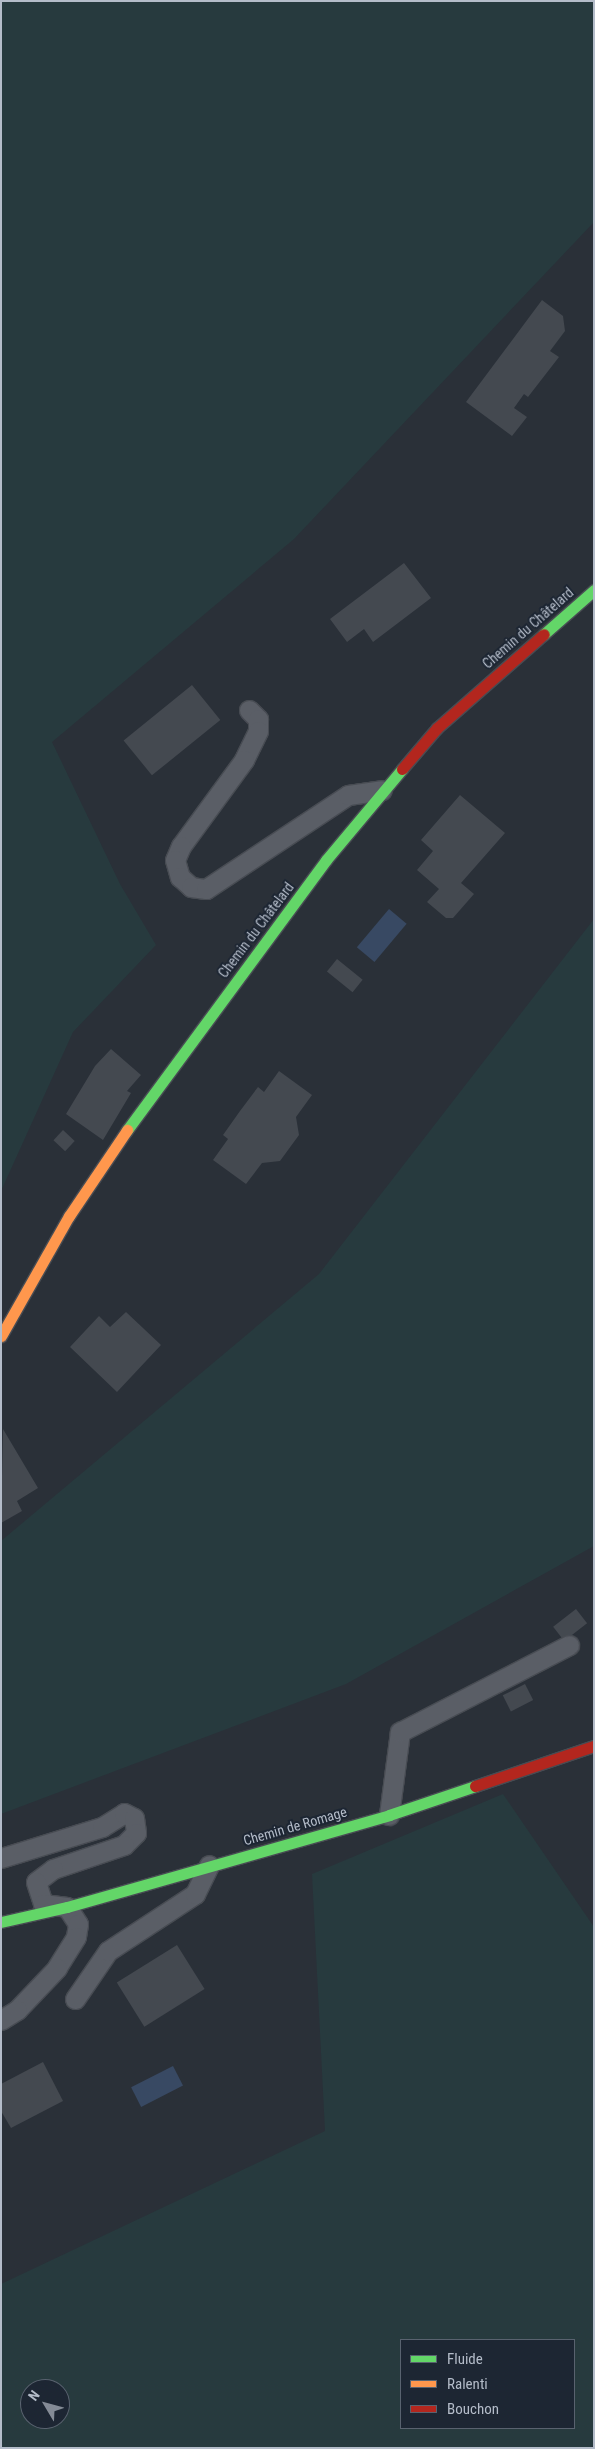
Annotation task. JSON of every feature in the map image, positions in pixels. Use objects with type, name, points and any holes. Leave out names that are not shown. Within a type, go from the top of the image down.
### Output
[{"type":"street","name":"Chemin du Châtelard","points":[[1,1336],[69,1216],[146,1100],[382,790],[436,728],[594,590]]},
{"type":"street","name":"Chemin de Romage","points":[[1,1922],[67,1907],[389,1815],[594,1746]]},
{"type":"lane","points":[[249,710],[258,719],[258,731],[244,760],[181,846],[175,860],[180,877],[191,887],[206,889],[348,795],[382,790]]},
{"type":"lane","points":[[389,1815],[400,1732],[569,1645]]},
{"type":"lane","points":[[1,1858],[102,1827],[124,1813],[134,1818],[136,1833],[124,1845],[53,1869],[36,1882],[43,1904],[67,1907],[78,1924],[76,1938],[57,1968],[17,2010],[1,2020]]},
{"type":"lane","points":[[75,1999],[108,1951],[195,1894],[209,1866]]},
{"type":"green space","points":[[1,1],[594,1],[594,222],[294,539],[52,742],[120,884],[156,945],[73,1032],[1,1191]]},
{"type":"green space","points":[[594,919],[594,1546],[346,1684],[1,1814],[1,1541],[319,1274]]},
{"type":"green space","points":[[503,1794],[594,1927],[594,2445],[590,2448],[1,2448],[1,2284],[325,2131],[312,1874]]},
{"type":"water","points":[[389,909],[407,924],[374,962],[357,947]]},
{"type":"water","points":[[173,2066],[183,2086],[141,2107],[131,2087]]},
{"type":"building","points":[[542,300],[563,316],[565,331],[550,351],[559,357],[528,397],[524,394],[514,408],[527,417],[512,436],[466,402]]},
{"type":"building","points":[[404,563],[431,598],[373,642],[364,629],[347,642],[330,619]]},
{"type":"building","points":[[192,685],[220,720],[152,775],[124,740]]},
{"type":"building","points":[[460,795],[505,833],[461,883],[474,894],[453,918],[446,918],[427,902],[439,889],[417,870],[433,851],[421,840]]},
{"type":"building","points":[[337,959],[363,980],[353,992],[327,971]]},
{"type":"building","points":[[111,1049],[141,1075],[127,1091],[131,1093],[103,1140],[66,1114],[95,1066]]},
{"type":"building","points":[[279,1071],[312,1095],[296,1117],[299,1135],[280,1161],[262,1163],[246,1184],[213,1160],[228,1139],[223,1135],[240,1111],[258,1087],[264,1092]]},
{"type":"building","points":[[63,1130],[75,1141],[65,1151],[53,1140]]},
{"type":"building","points":[[126,1312],[161,1345],[117,1392],[70,1347],[99,1316],[110,1327]]},
{"type":"building","points":[[3,1429],[38,1488],[17,1501],[22,1511],[1,1523]]},
{"type":"building","points":[[576,1609],[587,1623],[564,1641],[553,1627]]},
{"type":"building","points":[[525,1684],[533,1700],[511,1711],[503,1695]]},
{"type":"building","points":[[177,1945],[205,1989],[144,2027],[117,1983]]},
{"type":"building","points":[[43,2062],[63,2101],[11,2128],[1,2111],[1,2084]]},
{"type":"traffic: fast","points":[[544,634],[594,590]]},
{"type":"traffic: fast","points":[[127,1130],[326,860],[402,769]]},
{"type":"traffic: fast","points":[[1,1922],[67,1907],[389,1815],[475,1786]]},
{"type":"traffic: slow","points":[[1,1336],[69,1216],[127,1130]]},
{"type":"traffic: jam","points":[[402,769],[437,728],[544,634]]},
{"type":"traffic: jam","points":[[475,1786],[594,1746]]}]
